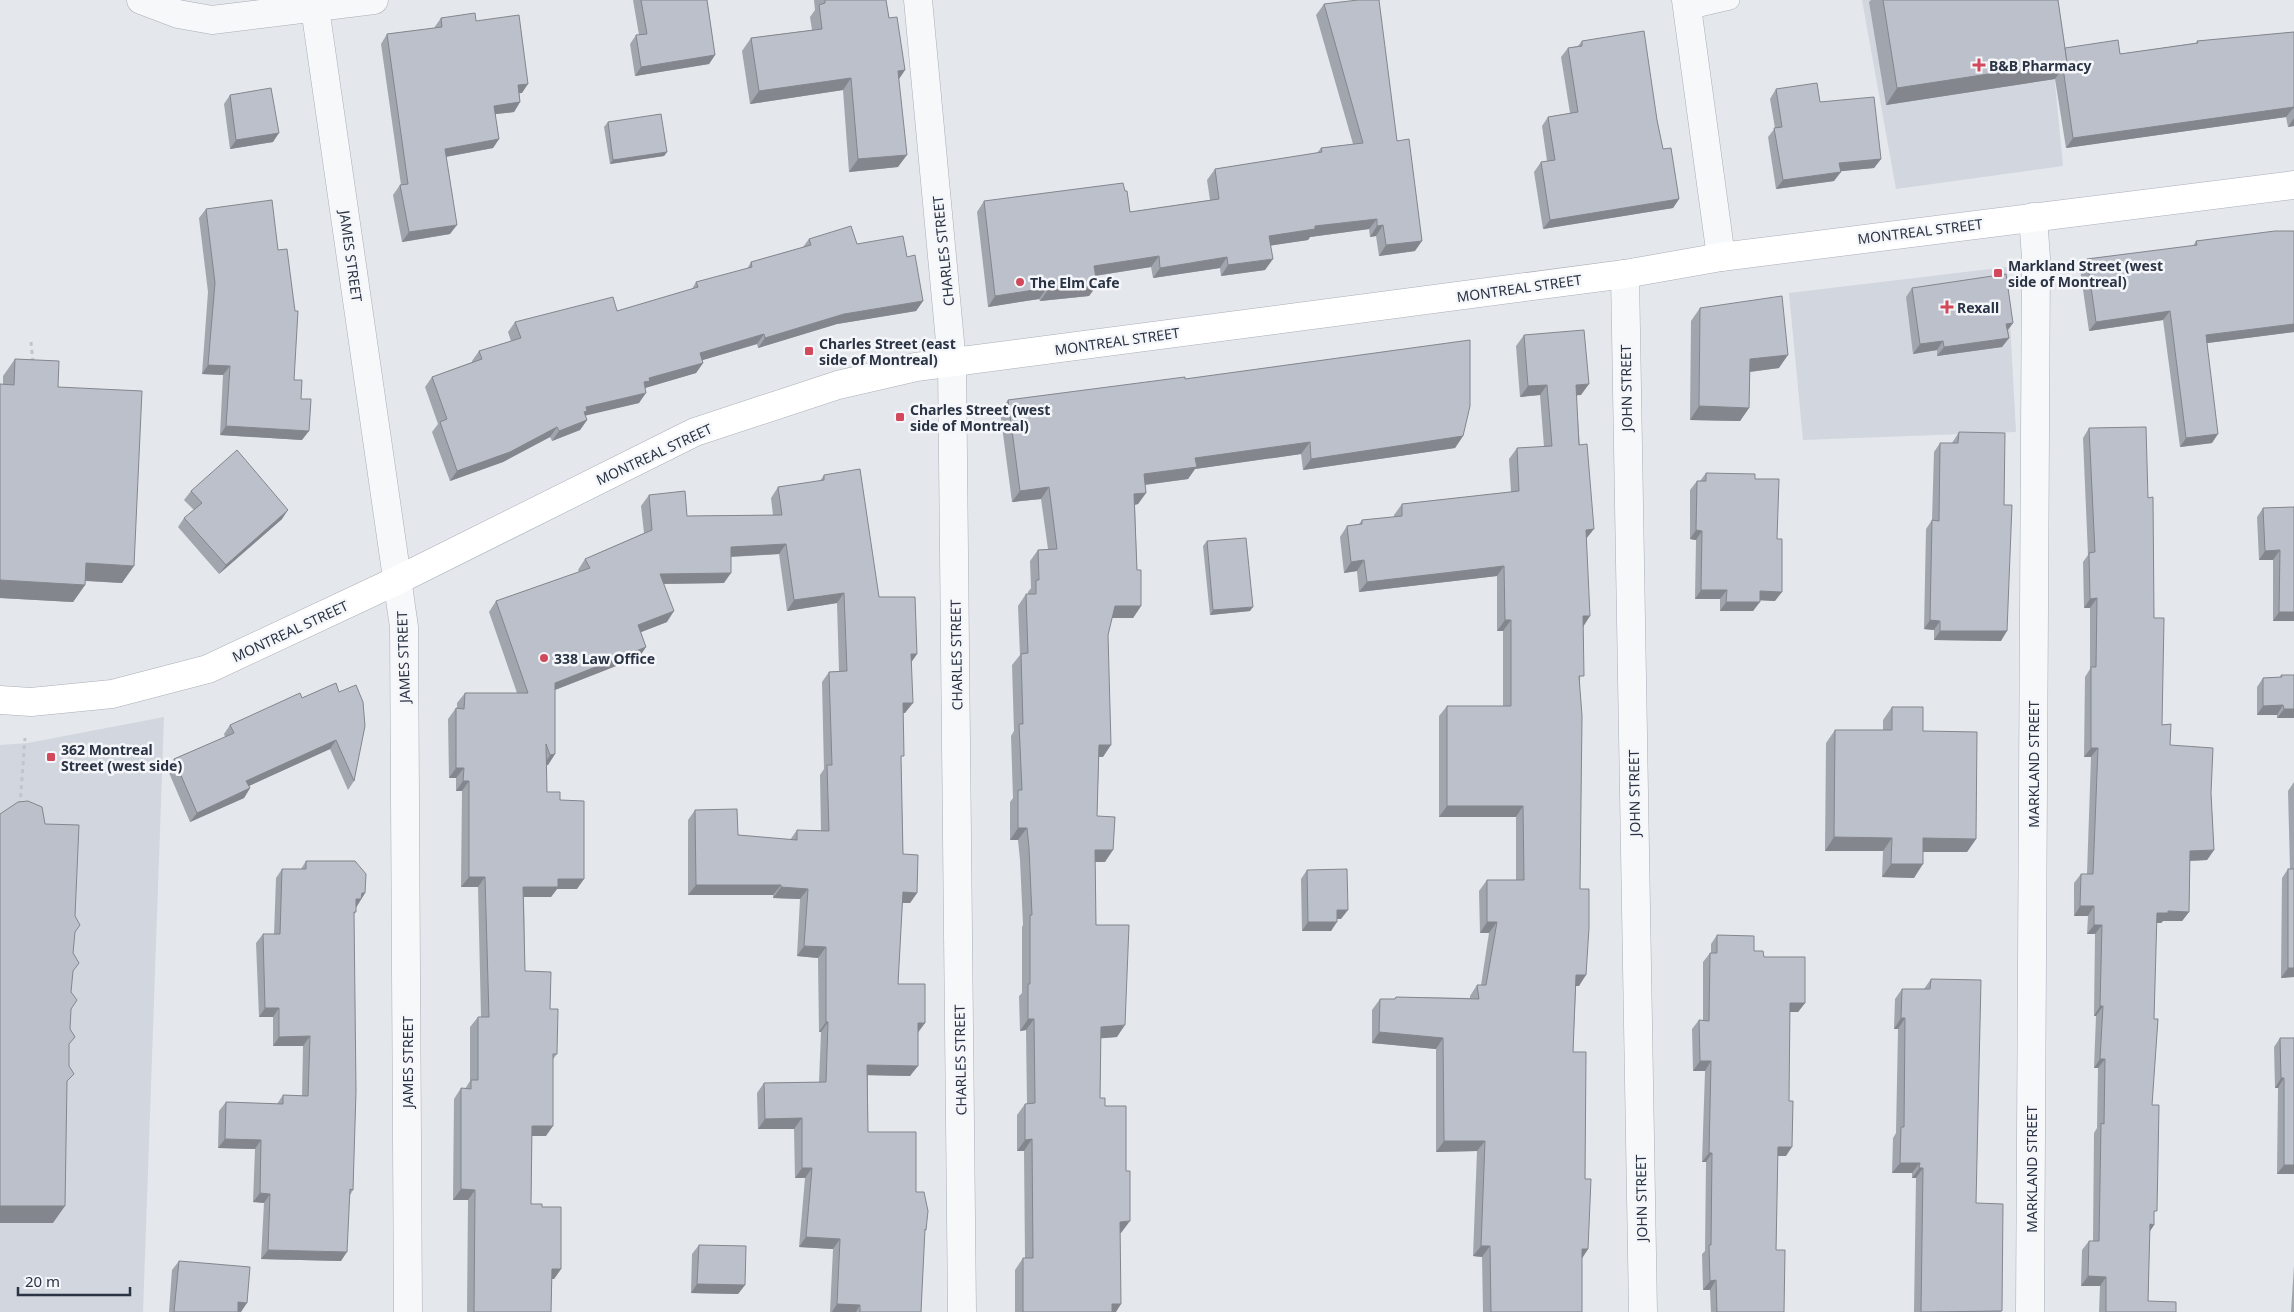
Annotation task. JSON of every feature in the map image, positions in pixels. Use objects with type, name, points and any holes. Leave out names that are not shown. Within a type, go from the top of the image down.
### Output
[{"type":"main road","name":"MONTREAL STREET","points":[[0,700],[31,702],[112,694],[208,669],[398,580],[695,432],[838,385],[916,367],[1625,274],[1721,257],[2294,185]]},
{"type":"street","points":[[146,1],[178,14],[212,20],[374,0]]},
{"type":"street","name":"CHARLES STREET","points":[[918,0],[952,363],[962,1312]]},
{"type":"street","points":[[1686,5],[1721,257]]},
{"type":"street","name":"JAMES STREET","points":[[315,8],[404,627],[408,1312]]},
{"type":"street","name":"MARKLAND STREET","points":[[2030,1312],[2036,258],[2033,217]]},
{"type":"street","name":"JOHN STREET","points":[[1625,274],[1643,1312]]},
{"type":"lane","points":[[1686,5],[1730,0]]},
{"type":"path","points":[[31,342],[33,365]]},
{"type":"path","points":[[20,806],[25,738]]},
{"type":"shaded area","points":[[1862,0],[2047,0],[2063,166],[1896,189]]},
{"type":"shaded area","points":[[2007,267],[2016,432],[1803,440],[1789,293]]},
{"type":"shaded area","points":[[164,717],[143,1312],[0,1312],[0,745],[28,743]]},
{"type":"building","points":[[641,0],[707,0],[715,55],[641,67],[636,35],[647,34]]},
{"type":"building","points":[[825,0],[886,0],[889,18],[897,17],[905,70],[898,71],[907,155],[858,159],[851,78],[759,91],[751,38],[822,29],[819,5],[825,3]]},
{"type":"building","points":[[1358,0],[1379,0],[1397,141],[1409,139],[1422,241],[1386,245],[1383,225],[1377,226],[1377,219],[1315,226],[1315,229],[1269,236],[1273,259],[1228,265],[1227,257],[1160,268],[1159,256],[1094,266],[1097,285],[1047,291],[1047,288],[995,296],[984,201],[1123,183],[1125,191],[1127,191],[1130,212],[1219,199],[1215,169],[1322,152],[1321,148],[1363,143],[1324,4]]},
{"type":"building","points":[[1883,0],[2058,0],[2067,62],[1897,88]]},
{"type":"building","points":[[475,13],[476,21],[519,15],[528,84],[518,85],[520,102],[494,106],[499,139],[445,149],[457,225],[409,232],[400,185],[408,184],[387,34],[442,27],[441,18]]},
{"type":"building","points":[[1644,31],[1663,149],[1671,148],[1679,199],[1550,220],[1541,162],[1555,160],[1548,117],[1578,112],[1568,48],[1582,46],[1582,41]]},
{"type":"building","points":[[2294,32],[2294,107],[2073,138],[2063,68],[2067,62],[2065,48],[2118,40],[2120,54],[2198,43],[2197,41]]},
{"type":"building","points":[[1817,83],[1820,102],[1874,97],[1881,159],[1839,163],[1841,172],[1783,180],[1774,128],[1782,127],[1776,89]]},
{"type":"building","points":[[271,88],[279,133],[236,140],[230,95]]},
{"type":"building","points":[[661,114],[667,152],[613,160],[608,122]]},
{"type":"building","points":[[272,200],[278,250],[287,249],[295,311],[298,311],[294,380],[302,380],[301,399],[311,399],[309,431],[226,426],[230,366],[208,365],[215,283],[206,209]]},
{"type":"building","points":[[851,226],[857,244],[903,236],[907,257],[915,255],[923,301],[844,314],[765,338],[764,334],[700,353],[703,363],[649,378],[650,381],[644,382],[646,393],[586,407],[587,411],[584,412],[587,420],[559,431],[557,427],[510,452],[457,471],[440,422],[447,419],[432,377],[482,359],[479,351],[521,338],[515,322],[613,297],[617,311],[698,287],[696,282],[752,267],[751,262],[811,245],[809,239]]},
{"type":"building","points":[[2275,231],[2294,231],[2294,324],[2206,335],[2218,434],[2186,438],[2170,311],[2096,322],[2087,259],[2197,245],[2196,241]]},
{"type":"building","points":[[2006,274],[2013,323],[2006,324],[2009,338],[1944,347],[1943,341],[1920,344],[1912,288]]},
{"type":"building","points":[[1782,296],[1788,355],[1750,359],[1749,408],[1699,406],[1700,308]]},
{"type":"building","points":[[1584,330],[1589,384],[1576,385],[1579,445],[1587,444],[1594,529],[1586,530],[1590,616],[1583,616],[1584,676],[1579,676],[1582,716],[1580,889],[1589,889],[1589,928],[1586,975],[1576,975],[1573,1052],[1586,1052],[1585,1179],[1591,1179],[1588,1249],[1582,1249],[1582,1312],[1491,1312],[1490,1246],[1481,1246],[1485,1141],[1444,1141],[1443,1038],[1379,1032],[1380,999],[1395,999],[1396,997],[1479,999],[1477,985],[1486,985],[1497,922],[1487,922],[1487,880],[1524,880],[1523,806],[1447,806],[1447,706],[1511,706],[1511,620],[1505,620],[1504,566],[1367,582],[1364,560],[1351,562],[1347,526],[1362,524],[1362,520],[1402,516],[1402,504],[1519,491],[1517,448],[1552,446],[1547,385],[1528,386],[1524,335]]},
{"type":"building","points":[[1470,340],[1470,406],[1463,436],[1311,459],[1310,442],[1195,458],[1197,467],[1144,474],[1146,493],[1134,494],[1137,570],[1141,570],[1141,606],[1115,606],[1108,635],[1111,745],[1099,745],[1097,816],[1115,817],[1113,850],[1095,850],[1096,925],[1129,925],[1125,1025],[1101,1027],[1100,1098],[1105,1098],[1105,1106],[1126,1106],[1126,1171],[1130,1171],[1130,1221],[1120,1222],[1121,1304],[1112,1304],[1112,1312],[1023,1312],[1023,1258],[1033,1258],[1032,1139],[1025,1140],[1025,1104],[1035,1103],[1034,1019],[1028,1019],[1030,915],[1032,915],[1029,848],[1027,828],[1018,828],[1018,790],[1022,790],[1019,724],[1023,724],[1021,654],[1028,653],[1026,594],[1036,594],[1036,580],[1039,580],[1038,550],[1057,549],[1049,487],[1020,491],[1008,400],[1185,377],[1185,379]]},
{"type":"building","points":[[15,359],[59,361],[58,387],[142,391],[134,566],[86,563],[85,585],[0,580],[0,384],[14,385]]},
{"type":"building","points":[[2146,427],[2148,498],[2153,497],[2154,618],[2164,618],[2162,725],[2171,724],[2170,745],[2213,748],[2211,793],[2214,850],[2190,851],[2189,912],[2168,911],[2168,913],[2157,913],[2154,1019],[2158,1019],[2152,1105],[2159,1105],[2157,1211],[2154,1211],[2154,1225],[2150,1224],[2148,1301],[2176,1302],[2176,1312],[2106,1312],[2106,1277],[2088,1276],[2089,1241],[2099,1241],[2101,1123],[2104,1124],[2105,1059],[2100,1059],[2103,1006],[2100,1006],[2102,925],[2094,925],[2094,906],[2080,906],[2081,874],[2093,874],[2098,748],[2091,748],[2091,667],[2096,667],[2097,598],[2090,599],[2089,553],[2095,552],[2089,428]]},
{"type":"building","points":[[1959,432],[2005,433],[2004,505],[2012,505],[2007,631],[1940,631],[1940,621],[1930,620],[1932,520],[1939,521],[1940,443],[1958,443]]},
{"type":"building","points":[[237,450],[288,510],[226,565],[184,518],[202,503],[191,491]]},
{"type":"building","points":[[860,469],[879,597],[915,597],[917,654],[911,654],[913,703],[903,703],[904,756],[901,756],[903,854],[918,855],[917,893],[903,892],[898,984],[925,984],[925,1023],[918,1023],[918,1066],[867,1065],[868,1132],[916,1132],[916,1192],[924,1192],[928,1211],[925,1229],[921,1312],[860,1312],[860,1305],[837,1304],[840,1239],[806,1237],[812,1168],[802,1168],[802,1118],[765,1119],[764,1083],[826,1082],[828,1022],[826,1022],[826,947],[804,946],[808,889],[781,887],[781,885],[696,885],[695,810],[737,809],[738,835],[797,840],[797,830],[829,831],[827,765],[832,765],[829,672],[847,671],[844,593],[794,600],[786,544],[731,547],[731,573],[660,574],[674,611],[638,625],[646,647],[555,683],[555,754],[550,755],[546,744],[547,792],[560,792],[560,800],[584,801],[584,879],[558,879],[558,887],[523,887],[525,971],[551,972],[550,1009],[558,1009],[557,1054],[553,1054],[553,1126],[532,1126],[531,1204],[542,1204],[542,1207],[561,1207],[561,1269],[552,1269],[551,1312],[474,1312],[475,1190],[461,1189],[461,1088],[471,1089],[471,1080],[478,1080],[478,1017],[489,1017],[485,877],[469,877],[469,781],[463,781],[464,768],[456,768],[456,708],[464,709],[465,693],[528,693],[496,601],[590,568],[585,559],[652,530],[649,495],[685,491],[687,516],[782,515],[778,487],[824,480],[824,475]]},
{"type":"building","points":[[1706,473],[1755,474],[1755,479],[1779,479],[1777,539],[1782,539],[1782,592],[1760,591],[1760,602],[1726,602],[1727,590],[1701,590],[1702,531],[1696,530],[1697,481],[1706,481]]},
{"type":"building","points":[[2294,507],[2294,612],[2279,612],[2280,550],[2265,551],[2263,508]]},
{"type":"building","points":[[1246,538],[1253,607],[1213,610],[1207,541]]},
{"type":"building","points":[[2281,675],[2294,675],[2294,709],[2284,709],[2283,705],[2263,706],[2263,678],[2282,677]]},
{"type":"building","points":[[336,683],[339,692],[356,685],[363,702],[365,726],[354,781],[336,740],[246,781],[250,788],[197,813],[174,759],[234,733],[230,725],[300,693],[302,698]]},
{"type":"building","points":[[1892,707],[1923,707],[1923,731],[1977,732],[1976,839],[1923,838],[1923,864],[1891,864],[1892,838],[1834,837],[1835,730],[1892,730]]},
{"type":"building","points":[[28,801],[42,807],[45,824],[79,825],[75,916],[80,925],[75,932],[73,953],[79,963],[73,971],[71,992],[77,1000],[71,1009],[70,1029],[75,1037],[69,1044],[69,1066],[74,1074],[67,1081],[65,1206],[0,1206],[0,814],[18,802]]},
{"type":"building","points":[[306,861],[355,861],[366,874],[365,893],[362,893],[361,899],[356,899],[356,912],[354,912],[356,1091],[353,1190],[350,1189],[347,1252],[268,1250],[270,1194],[260,1193],[261,1140],[225,1139],[226,1102],[283,1104],[283,1095],[308,1096],[310,1036],[279,1037],[279,1008],[265,1008],[263,934],[280,934],[282,869],[306,869]]},
{"type":"building","points":[[1347,869],[1348,910],[1337,910],[1337,922],[1308,922],[1307,870]]},
{"type":"building","points":[[2288,869],[2294,869],[2294,968],[2288,968]]},
{"type":"building","points":[[1717,935],[1754,936],[1754,951],[1763,951],[1764,957],[1805,957],[1805,1003],[1790,1003],[1789,1101],[1793,1101],[1792,1147],[1778,1147],[1776,1250],[1785,1250],[1784,1312],[1717,1312],[1716,1280],[1710,1281],[1709,1245],[1711,1245],[1712,1153],[1709,1153],[1711,1061],[1700,1061],[1699,1020],[1709,1021],[1710,953],[1717,953]]},
{"type":"building","points":[[1931,979],[1981,980],[1976,1203],[2003,1204],[2002,1311],[1921,1312],[1923,1168],[1919,1168],[1920,1163],[1900,1163],[1901,1127],[1904,1127],[1905,1018],[1901,1018],[1902,989],[1930,989]]},
{"type":"building","points":[[2280,1038],[2294,1038],[2294,1165],[2284,1165],[2284,1078],[2281,1078]]},
{"type":"building","points":[[699,1245],[746,1246],[745,1285],[697,1284]]},
{"type":"building","points":[[179,1261],[250,1267],[247,1303],[238,1302],[238,1312],[174,1312]]},
{"type":"place","name":"B&B Pharmacy","points":[[1979,65]]},
{"type":"place","name":"Markland Street (west side of Montreal)","points":[[1998,273]]},
{"type":"place","name":"The Elm Cafe","points":[[1020,282]]},
{"type":"place","name":"Rexall","points":[[1947,307]]},
{"type":"place","name":"Charles Street (east side of Montreal)","points":[[809,351]]},
{"type":"place","name":"Charles Street (west side of Montreal)","points":[[900,417]]},
{"type":"place","name":"338 Law Office","points":[[544,658]]},
{"type":"place","name":"362 Montreal Street (west side)","points":[[51,757]]}]
